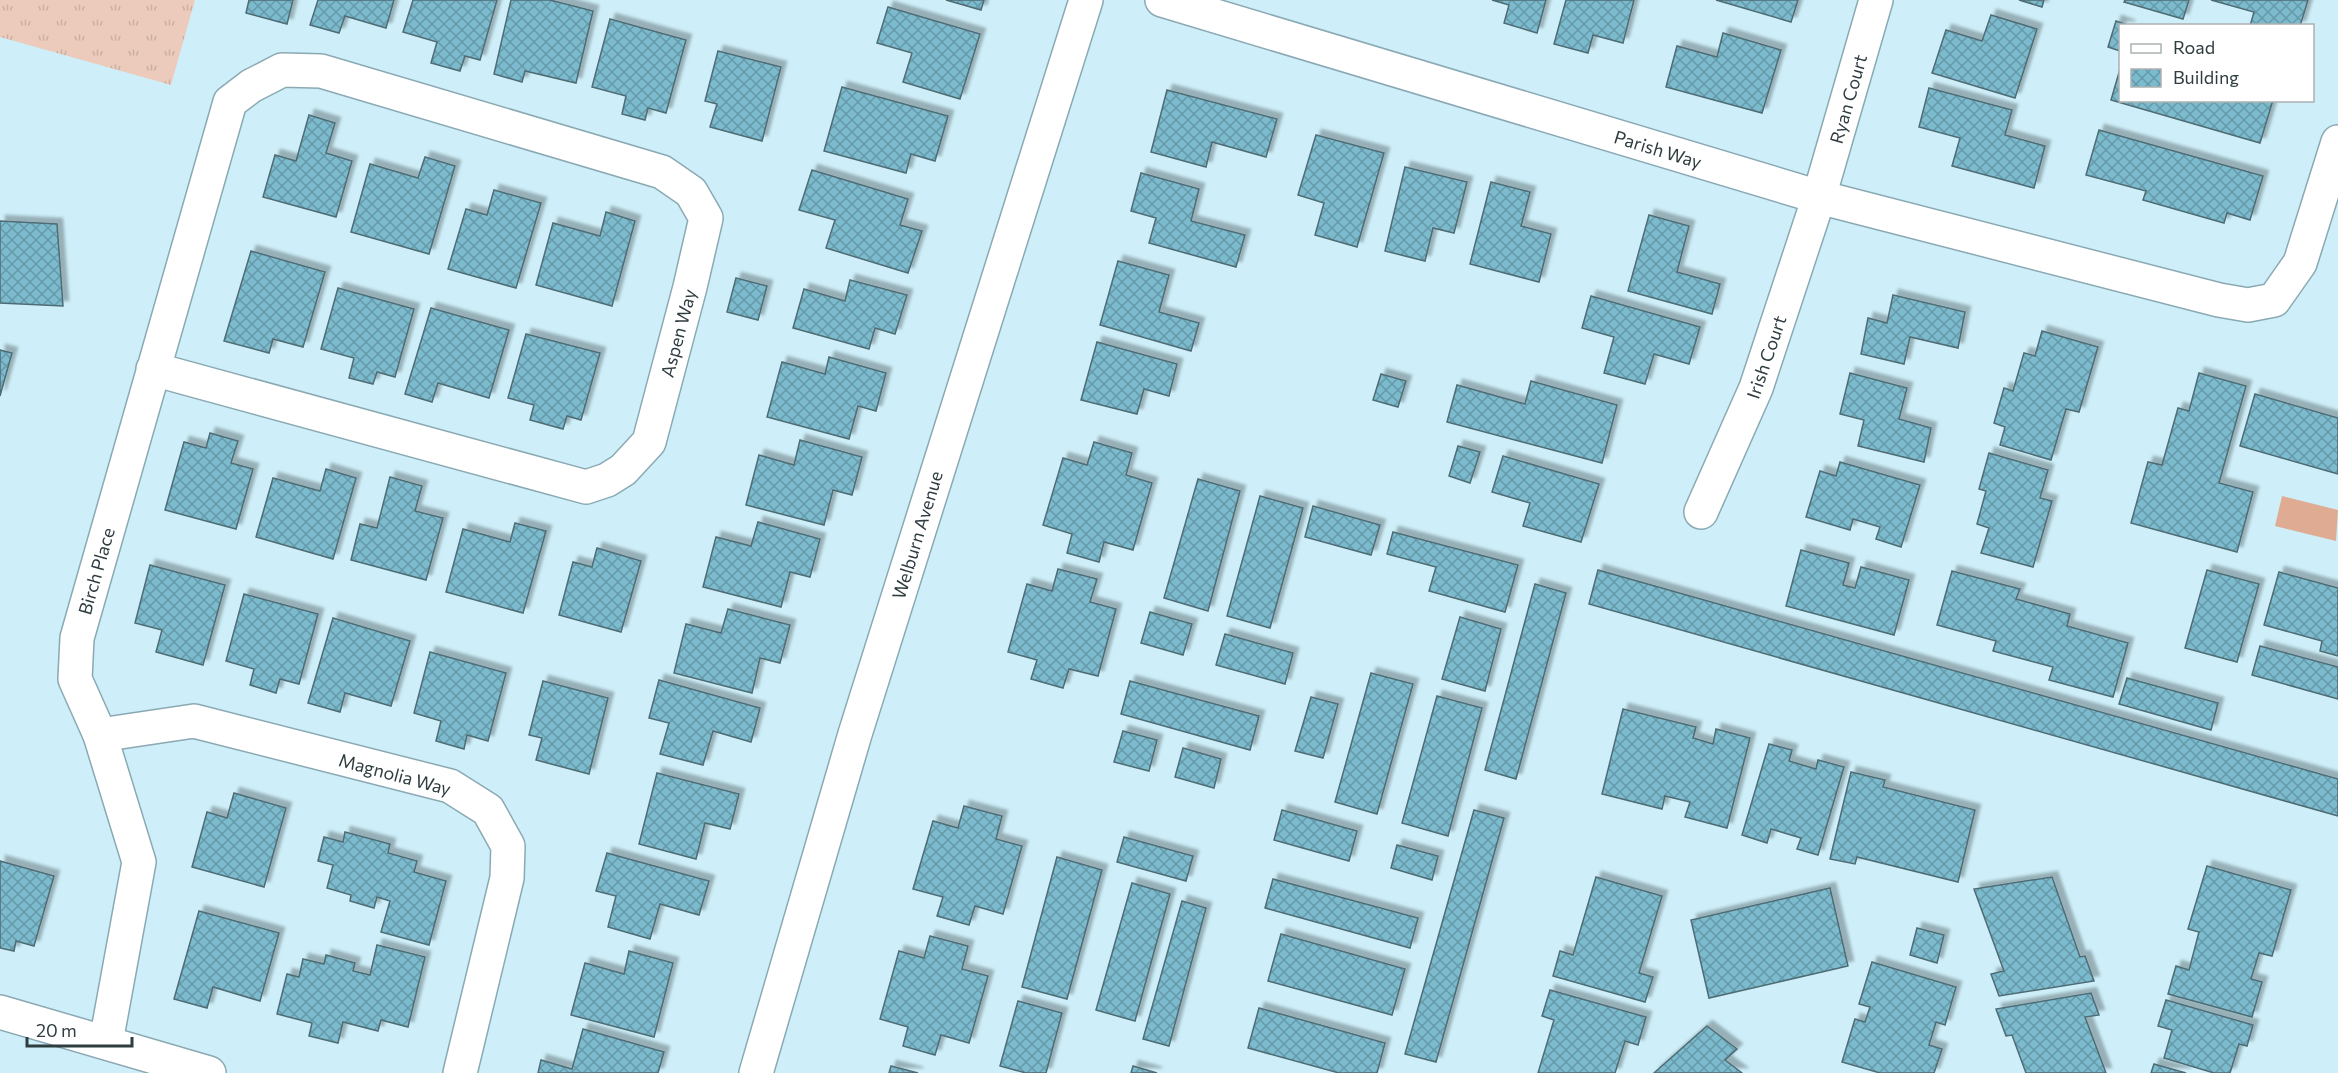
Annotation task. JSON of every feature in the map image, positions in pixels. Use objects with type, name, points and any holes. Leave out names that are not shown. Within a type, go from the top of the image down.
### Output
[{"type":"street","name":"Welburn Avenue","points":[[756,1073],[855,734],[1086,0]]},
{"type":"street","name":"Parish Way","points":[[1162,0],[1819,197],[2219,300],[2248,305],[2274,300],[2300,263],[2338,142]]},
{"type":"street","name":"Ryan Court","points":[[1819,197],[1876,0]]},
{"type":"street","name":"Aspen Way","points":[[153,369],[586,487],[607,480],[623,470],[649,442],[706,218],[691,192],[662,172],[321,71],[282,70],[251,86],[230,102]]},
{"type":"street","name":"Birch Place","points":[[106,1042],[139,862],[100,735],[75,680],[77,638],[230,102]]},
{"type":"street","name":"Irish Court","points":[[1701,512],[1756,388],[1819,197]]},
{"type":"street","name":"Magnolia Way","points":[[100,735],[194,721],[450,786],[488,810],[508,846],[507,878],[460,1073]]},
{"type":"street","points":[[0,1012],[209,1073]]},
{"type":"green space","points":[[0,0],[195,0],[171,85],[0,37]]},
{"type":"shaded area","points":[[2282,496],[2338,510],[2336,541],[2275,526]]},
{"type":"building","points":[[249,0],[293,0],[287,24],[246,13]]},
{"type":"building","points":[[318,0],[394,0],[386,28],[345,16],[339,33],[310,25]]},
{"type":"building","points":[[413,0],[497,0],[480,60],[465,56],[460,71],[431,63],[437,42],[403,32]]},
{"type":"building","points":[[511,0],[550,0],[593,11],[576,83],[525,71],[522,82],[494,74]]},
{"type":"building","points":[[946,0],[984,0],[981,10]]},
{"type":"building","points":[[1492,0],[1546,0],[1537,33],[1504,23],[1509,5]]},
{"type":"building","points":[[1566,0],[1634,0],[1623,43],[1593,35],[1588,53],[1554,44]]},
{"type":"building","points":[[1716,0],[1798,0],[1791,22]]},
{"type":"building","points":[[2019,0],[2044,0],[2042,7]]},
{"type":"building","points":[[2125,0],[2189,0],[2183,19],[2124,2]]},
{"type":"building","points":[[2211,0],[2308,0],[2301,24],[2251,24],[2254,12]]},
{"type":"building","points":[[888,7],[980,34],[960,99],[903,82],[912,53],[877,43]]},
{"type":"building","points":[[1991,15],[2037,29],[2015,98],[1932,73],[1946,30],[1982,41]]},
{"type":"building","points":[[610,19],[686,40],[666,113],[648,108],[645,120],[622,114],[626,96],[592,87]]},
{"type":"building","points":[[2116,21],[2124,24],[2119,24],[2119,51],[2108,47]]},
{"type":"building","points":[[1723,33],[1781,50],[1762,113],[1666,87],[1677,46],[1717,57]]},
{"type":"building","points":[[718,51],[781,67],[762,141],[710,127],[717,104],[705,101]]},
{"type":"building","points":[[2119,72],[2119,102],[2272,102],[2260,143],[2111,100]]},
{"type":"building","points":[[842,87],[948,116],[935,161],[911,154],[906,173],[824,151]]},
{"type":"building","points":[[1929,88],[2012,110],[2005,135],[2045,146],[2034,188],[1952,166],[1960,138],[1919,127]]},
{"type":"building","points":[[1167,90],[1277,119],[1266,157],[1212,142],[1206,167],[1151,152]]},
{"type":"building","points":[[309,115],[335,123],[326,153],[352,161],[336,217],[263,197],[275,155],[296,161]]},
{"type":"building","points":[[2099,130],[2263,176],[2250,220],[2227,213],[2224,223],[2143,200],[2146,191],[2086,175]]},
{"type":"building","points":[[1316,135],[1384,153],[1357,247],[1315,235],[1324,203],[1298,195]]},
{"type":"building","points":[[425,157],[455,166],[429,254],[351,232],[370,164],[418,178]]},
{"type":"building","points":[[1405,167],[1467,182],[1454,233],[1433,228],[1425,261],[1385,251]]},
{"type":"building","points":[[812,170],[908,199],[900,225],[922,231],[908,273],[826,248],[835,220],[799,210]]},
{"type":"building","points":[[1141,173],[1199,189],[1191,221],[1245,235],[1236,267],[1149,243],[1156,218],[1131,211]]},
{"type":"building","points":[[1491,182],[1530,192],[1521,226],[1551,234],[1539,282],[1470,264]]},
{"type":"building","points":[[494,190],[541,203],[516,288],[448,269],[466,209],[487,215]]},
{"type":"building","points":[[606,212],[635,221],[612,306],[536,285],[553,223],[600,236]]},
{"type":"building","points":[[1649,215],[1689,226],[1677,272],[1720,284],[1712,314],[1628,291]]},
{"type":"building","points":[[0,221],[57,224],[63,306],[0,303]]},
{"type":"building","points":[[251,251],[325,272],[303,347],[273,339],[269,353],[224,341]]},
{"type":"building","points":[[1118,261],[1169,275],[1159,312],[1199,323],[1191,351],[1100,325]]},
{"type":"building","points":[[736,278],[767,286],[758,320],[727,312]]},
{"type":"building","points":[[850,280],[907,295],[895,334],[875,328],[869,349],[793,328],[804,289],[845,301]]},
{"type":"building","points":[[338,288],[414,309],[395,377],[377,372],[373,384],[349,378],[354,358],[321,349]]},
{"type":"building","points":[[1893,295],[1965,312],[1958,348],[1910,337],[1904,364],[1861,354],[1868,318],[1887,323]]},
{"type":"building","points":[[1591,296],[1700,327],[1689,364],[1654,354],[1645,384],[1604,373],[1614,337],[1582,328]]},
{"type":"building","points":[[431,308],[509,330],[489,398],[438,383],[432,402],[405,394]]},
{"type":"building","points":[[2042,331],[2098,347],[2079,412],[2066,409],[2051,460],[2000,445],[2005,427],[1994,423],[2004,388],[2013,391],[2024,353],[2035,356]]},
{"type":"building","points":[[526,334],[600,353],[581,420],[567,416],[563,429],[530,420],[534,405],[508,398]]},
{"type":"building","points":[[1097,342],[1177,364],[1169,396],[1144,389],[1137,414],[1081,400]]},
{"type":"building","points":[[0,350],[12,353],[0,396]]},
{"type":"building","points":[[829,357],[886,373],[876,411],[858,406],[849,439],[767,417],[782,362],[825,374]]},
{"type":"building","points":[[1850,373],[1907,388],[1899,419],[1931,428],[1924,462],[1858,446],[1864,420],[1840,414]]},
{"type":"building","points":[[2199,373],[2246,386],[2219,483],[2253,492],[2237,552],[2131,523],[2148,462],[2162,465],[2178,408],[2189,411]]},
{"type":"building","points":[[1381,374],[1406,381],[1398,407],[1373,400]]},
{"type":"building","points":[[1531,381],[1617,405],[1602,463],[1447,422],[1457,385],[1525,404]]},
{"type":"building","points":[[2255,394],[2338,418],[2338,474],[2240,446]]},
{"type":"building","points":[[210,433],[238,441],[231,463],[253,469],[236,529],[165,510],[184,442],[206,448]]},
{"type":"building","points":[[800,440],[862,457],[852,495],[833,490],[824,525],[746,505],[759,455],[794,465]]},
{"type":"building","points":[[1094,442],[1132,453],[1126,475],[1152,483],[1133,550],[1104,542],[1099,562],[1067,553],[1072,534],[1043,525],[1063,458],[1087,465]]},
{"type":"building","points":[[1458,446],[1480,452],[1470,483],[1449,476]]},
{"type":"building","points":[[1989,453],[2048,470],[2040,498],[2052,501],[2033,567],[1981,553],[1989,528],[1977,524],[1986,491],[1979,489]]},
{"type":"building","points":[[1503,456],[1599,484],[1581,542],[1523,526],[1530,503],[1492,492]]},
{"type":"building","points":[[1840,462],[1920,485],[1901,547],[1876,539],[1880,527],[1853,519],[1850,530],[1806,517],[1820,471],[1836,476]]},
{"type":"building","points":[[326,469],[356,478],[333,559],[256,537],[273,478],[320,491]]},
{"type":"building","points":[[390,477],[422,486],[415,511],[443,518],[426,580],[351,560],[360,524],[377,528]]},
{"type":"building","points":[[1198,479],[1240,491],[1208,611],[1164,598]]},
{"type":"building","points":[[1260,496],[1303,508],[1270,628],[1227,616]]},
{"type":"building","points":[[1313,506],[1380,525],[1371,555],[1305,537]]},
{"type":"building","points":[[758,522],[820,539],[810,577],[790,572],[781,607],[703,587],[716,537],[751,546]]},
{"type":"building","points":[[515,523],[546,531],[523,613],[446,592],[463,529],[510,542]]},
{"type":"building","points":[[1393,532],[1518,565],[1505,612],[1429,591],[1436,567],[1387,554]]},
{"type":"building","points":[[597,548],[641,561],[621,632],[559,615],[573,562],[592,567]]},
{"type":"building","points":[[1801,550],[1849,563],[1843,585],[1855,588],[1861,567],[1909,580],[1894,635],[1786,606]]},
{"type":"building","points":[[150,565],[225,585],[203,665],[156,652],[162,630],[135,623]]},
{"type":"building","points":[[1058,569],[1097,579],[1090,602],[1116,609],[1098,676],[1069,669],[1063,688],[1031,679],[1037,660],[1008,652],[1027,584],[1052,591]]},
{"type":"building","points":[[1598,570],[2338,779],[2338,816],[1589,604]]},
{"type":"building","points":[[2207,570],[2259,584],[2237,662],[2185,648]]},
{"type":"building","points":[[1952,571],[2020,589],[2016,599],[2070,614],[2067,626],[2128,643],[2113,697],[2049,680],[2053,667],[1993,651],[1996,641],[1937,625]]},
{"type":"building","points":[[2279,572],[2338,588],[2338,656],[2320,651],[2322,641],[2264,625]]},
{"type":"building","points":[[1535,584],[1566,593],[1516,779],[1485,770]]},
{"type":"building","points":[[244,594],[318,614],[299,684],[280,679],[276,693],[250,685],[254,669],[226,661]]},
{"type":"building","points":[[728,609],[790,625],[780,663],[760,658],[752,693],[674,673],[686,624],[721,633]]},
{"type":"building","points":[[1150,612],[1192,624],[1183,655],[1141,643]]},
{"type":"building","points":[[1460,617],[1501,629],[1485,691],[1442,679]]},
{"type":"building","points":[[333,618],[410,641],[391,706],[345,693],[340,712],[308,703]]},
{"type":"building","points":[[1225,634],[1293,653],[1285,684],[1216,665]]},
{"type":"building","points":[[2260,646],[2338,667],[2338,699],[2252,675]]},
{"type":"building","points":[[430,652],[506,673],[488,741],[467,735],[464,749],[436,741],[441,721],[414,713]]},
{"type":"building","points":[[1371,673],[1413,684],[1377,814],[1335,802]]},
{"type":"building","points":[[2127,678],[2218,703],[2211,730],[2119,704]]},
{"type":"building","points":[[659,680],[760,708],[751,742],[713,731],[703,765],[660,754],[669,723],[649,718]]},
{"type":"building","points":[[543,681],[608,698],[589,774],[536,760],[542,738],[529,735]]},
{"type":"building","points":[[1130,681],[1259,716],[1250,750],[1121,714]]},
{"type":"building","points":[[1437,696],[1482,708],[1448,836],[1402,823]]},
{"type":"building","points":[[1311,697],[1338,704],[1323,758],[1295,751]]},
{"type":"building","points":[[1623,709],[1696,727],[1693,738],[1713,744],[1716,729],[1750,738],[1727,828],[1685,817],[1690,802],[1665,796],[1662,809],[1602,794]]},
{"type":"building","points":[[1123,731],[1157,740],[1149,771],[1114,762]]},
{"type":"building","points":[[1769,744],[1792,750],[1789,761],[1816,769],[1818,760],[1844,767],[1818,855],[1797,849],[1801,838],[1771,829],[1767,843],[1742,835]]},
{"type":"building","points":[[1183,748],[1221,759],[1214,788],[1175,777]]},
{"type":"building","points":[[1851,772],[1885,780],[1883,787],[1975,810],[1958,882],[1857,857],[1855,864],[1830,859]]},
{"type":"building","points":[[657,773],[739,794],[730,829],[705,823],[696,859],[639,844]]},
{"type":"building","points":[[234,793],[286,808],[264,887],[192,867],[207,812],[227,818]]},
{"type":"building","points":[[964,806],[1002,816],[996,839],[1022,846],[1003,914],[975,906],[969,925],[937,916],[943,897],[913,889],[933,821],[958,828]]},
{"type":"building","points":[[1282,810],[1357,831],[1349,861],[1274,840]]},
{"type":"building","points":[[1474,810],[1504,818],[1436,1062],[1405,1054]]},
{"type":"building","points":[[345,832],[390,844],[388,853],[417,861],[414,872],[446,881],[429,945],[381,932],[390,901],[377,897],[374,908],[350,901],[351,895],[327,888],[333,865],[318,861],[324,837],[343,842]]},
{"type":"building","points":[[1124,837],[1193,856],[1186,881],[1117,862]]},
{"type":"building","points":[[1397,845],[1438,856],[1432,880],[1391,868]]},
{"type":"building","points":[[607,853],[709,881],[699,915],[660,904],[650,939],[608,927],[616,896],[596,891]]},
{"type":"building","points":[[1057,857],[1102,870],[1067,999],[1022,987]]},
{"type":"building","points":[[0,861],[54,876],[34,946],[16,941],[14,951],[0,948]]},
{"type":"building","points":[[2207,866],[2291,890],[2272,956],[2259,953],[2251,979],[2262,982],[2252,1017],[2168,994],[2176,966],[2189,970],[2199,932],[2188,929]]},
{"type":"building","points":[[1596,877],[1662,896],[1639,973],[1653,977],[1645,1002],[1553,976],[1560,951],[1573,955]]},
{"type":"building","points":[[2052,877],[2080,957],[2085,956],[2094,981],[1999,996],[1991,974],[2004,971],[1974,889]]},
{"type":"building","points":[[1273,879],[1418,918],[1410,948],[1265,908]]},
{"type":"building","points":[[1132,883],[1170,894],[1135,1021],[1096,1010]]},
{"type":"building","points":[[1830,888],[1848,966],[1709,998],[1691,920]]},
{"type":"building","points":[[1182,901],[1206,908],[1169,1046],[1143,1039]]},
{"type":"building","points":[[199,911],[279,933],[260,1001],[213,987],[207,1008],[174,999]]},
{"type":"building","points":[[1917,928],[1944,935],[1937,963],[1910,955]]},
{"type":"building","points":[[1281,934],[1405,969],[1392,1015],[1268,981]]},
{"type":"building","points":[[930,936],[968,946],[962,969],[988,976],[969,1043],[941,1035],[935,1055],[903,1046],[908,1027],[880,1019],[899,951],[924,958]]},
{"type":"building","points":[[377,945],[425,957],[408,1027],[381,1020],[378,1031],[343,1022],[338,1043],[309,1036],[312,1023],[277,1014],[287,974],[299,977],[303,959],[324,964],[326,955],[355,963],[353,971],[370,975]]},
{"type":"building","points":[[629,951],[673,963],[654,1037],[571,1015],[585,963],[624,974]]},
{"type":"building","points":[[1872,962],[1956,987],[1945,1025],[1936,1022],[1929,1045],[1942,1049],[1934,1073],[1880,1073],[1842,1062],[1855,1019],[1865,1022],[1870,1007],[1859,1004]]},
{"type":"building","points":[[1550,990],[1646,1017],[1638,1045],[1625,1041],[1615,1073],[1538,1073],[1554,1020],[1542,1016]]},
{"type":"building","points":[[2091,993],[2099,1015],[2085,1017],[2106,1073],[2026,1073],[2012,1035],[2006,1036],[1996,1009]]},
{"type":"building","points":[[2166,1000],[2253,1025],[2247,1046],[2239,1044],[2230,1073],[2214,1073],[2164,1058],[2172,1030],[2158,1026]]},
{"type":"building","points":[[1018,1001],[1062,1013],[1046,1073],[1026,1073],[1000,1066]]},
{"type":"building","points":[[1259,1008],[1385,1043],[1377,1073],[1339,1073],[1248,1048]]},
{"type":"building","points":[[1707,1026],[1737,1049],[1725,1060],[1742,1073],[1654,1073]]},
{"type":"building","points":[[583,1029],[664,1052],[658,1073],[538,1073],[541,1060],[572,1069]]},
{"type":"building","points":[[2154,1064],[2186,1073],[2151,1073]]},
{"type":"building","points":[[891,1066],[918,1073],[889,1073]]},
{"type":"building","points":[[1133,1066],[1157,1073],[1131,1073]]}]
